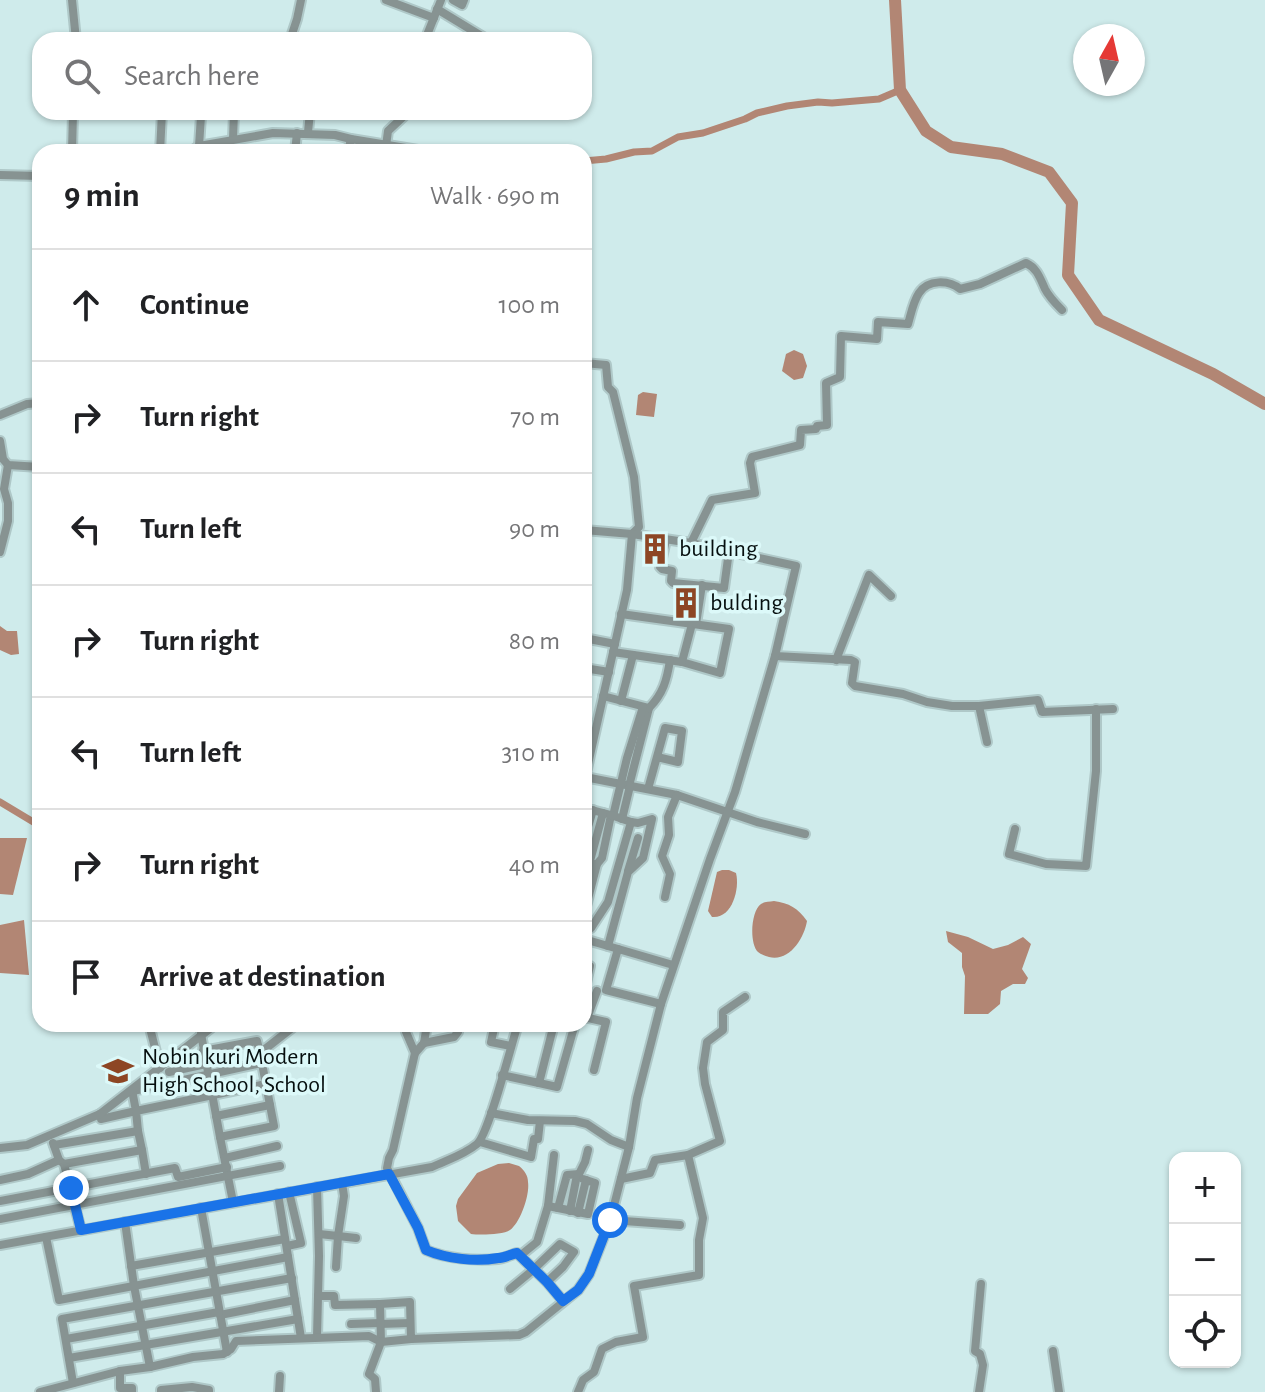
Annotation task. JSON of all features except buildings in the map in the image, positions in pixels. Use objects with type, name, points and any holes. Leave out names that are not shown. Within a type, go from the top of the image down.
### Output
[{"type":"street","points":[[72,0],[75,32]]},
{"type":"street","points":[[293,32],[301,0]]},
{"type":"street","points":[[386,0],[437,9],[475,32]]},
{"type":"street","points":[[453,0],[462,5],[464,0]]},
{"type":"street","points":[[428,32],[437,9]]},
{"type":"street","points":[[72,144],[73,120]]},
{"type":"street","points":[[160,144],[162,120]]},
{"type":"street","points":[[199,144],[201,120]]},
{"type":"street","points":[[233,139],[234,120]]},
{"type":"street","points":[[308,132],[309,120]]},
{"type":"street","points":[[386,144],[388,131],[400,120]]},
{"type":"street","points":[[209,144],[273,133],[308,132],[376,144]]},
{"type":"street","points":[[296,144],[297,133]]},
{"type":"street","points":[[350,144],[351,139]]},
{"type":"street","points":[[0,175],[32,176]]},
{"type":"street","points":[[691,543],[712,500],[755,493],[750,463],[752,457],[800,445],[801,430],[826,425],[826,383],[840,377],[841,336],[877,339],[878,322],[908,324],[922,288],[939,282],[953,283],[960,289],[980,284],[1026,263],[1034,267],[1046,291],[1062,310]]},
{"type":"street","points":[[592,364],[606,365],[608,387],[613,392],[634,477],[639,527],[632,534],[627,590],[592,745]]},
{"type":"street","points":[[0,415],[32,404]]},
{"type":"street","points":[[0,441],[3,459],[8,465],[32,466]]},
{"type":"street","points":[[0,552],[8,521],[4,489],[8,465]]},
{"type":"street","points":[[40,1392],[120,1371],[227,1352],[236,1341],[369,1336],[381,1342],[519,1335],[578,1290],[589,1274],[610,1220],[621,1179],[637,1098],[661,1004],[728,812],[775,656],[796,566],[691,543],[592,531]]},
{"type":"street","points":[[666,540],[660,567],[672,571],[671,583],[725,587],[729,551]]},
{"type":"street","points":[[836,660],[869,575],[891,596]]},
{"type":"street","points":[[682,662],[702,585]]},
{"type":"street","points":[[592,641],[633,655],[682,662],[720,673],[729,629],[621,614]]},
{"type":"street","points":[[621,701],[633,655]]},
{"type":"street","points":[[775,656],[851,660],[855,662],[852,683],[855,686],[952,706],[1038,700],[1042,712],[1113,709]]},
{"type":"street","points":[[618,867],[593,859],[616,817],[646,708],[658,699],[666,684],[670,660]]},
{"type":"street","points":[[592,669],[609,672]]},
{"type":"street","points":[[603,696],[646,708]]},
{"type":"street","points":[[979,706],[987,742]]},
{"type":"street","points":[[1015,829],[1009,854],[1046,864],[1086,866],[1096,771],[1096,709]]},
{"type":"street","points":[[648,789],[665,728],[682,731],[678,762],[657,757]]},
{"type":"street","points":[[592,781],[677,795],[757,822],[805,834]]},
{"type":"street","points":[[665,897],[670,874],[662,856],[669,835],[668,817],[677,795]]},
{"type":"street","points":[[592,810],[638,823],[652,819],[643,858],[628,872]]},
{"type":"street","points":[[592,926],[608,902],[618,867],[616,817]]},
{"type":"street","points":[[608,946],[638,838]]},
{"type":"street","points":[[592,942],[673,965]]},
{"type":"street","points":[[618,949],[606,990],[661,1004]]},
{"type":"street","points":[[592,1002],[597,991]]},
{"type":"street","points":[[621,1179],[650,1173],[655,1160],[688,1155],[720,1141],[703,1068],[707,1042],[723,1030],[723,1012],[745,997]]},
{"type":"street","points":[[592,1018],[607,1019],[594,1070]]},
{"type":"street","points":[[152,1032],[164,1070]]},
{"type":"street","points":[[0,1148],[27,1145],[100,1114],[164,1070],[204,1032]]},
{"type":"street","points":[[132,1091],[261,1058],[289,1032]]},
{"type":"street","points":[[406,1032],[415,1053]]},
{"type":"street","points":[[426,1032],[424,1043],[415,1053],[387,1168],[426,1250],[438,1255],[484,1259],[516,1253],[563,1301]]},
{"type":"street","points":[[424,1043],[454,1037],[458,1032]]},
{"type":"street","points":[[493,1032],[491,1042],[511,1046]]},
{"type":"street","points":[[0,1245],[432,1167],[461,1155],[480,1142],[515,1032]]},
{"type":"street","points":[[539,1083],[552,1032]]},
{"type":"street","points":[[502,1075],[557,1087],[573,1032]]},
{"type":"street","points":[[201,1034],[233,1202]]},
{"type":"street","points":[[203,1051],[257,1041],[261,1058],[274,1126],[220,1137]]},
{"type":"street","points":[[164,1070],[206,1064]]},
{"type":"street","points":[[100,1114],[101,1119],[266,1084]]},
{"type":"street","points":[[132,1091],[146,1174]]},
{"type":"street","points":[[216,1116],[270,1105]]},
{"type":"street","points":[[491,1113],[540,1121],[575,1121],[587,1124],[611,1140],[629,1147]]},
{"type":"street","points":[[480,1142],[531,1157],[534,1139],[538,1139],[540,1121]]},
{"type":"street","points":[[54,1145],[138,1131]]},
{"type":"street","points":[[49,1135],[71,1188],[81,1230]]},
{"type":"street","points":[[0,1219],[75,1205],[227,1167],[277,1146]]},
{"type":"street","points":[[0,1180],[62,1162],[142,1150]]},
{"type":"street","points":[[574,1212],[588,1150]]},
{"type":"street","points":[[521,1255],[537,1242],[548,1206],[554,1155]]},
{"type":"street","points":[[578,1392],[583,1380],[594,1372],[602,1349],[616,1342],[643,1337],[634,1286],[699,1275],[699,1240],[703,1218],[688,1155]]},
{"type":"street","points":[[0,1201],[175,1168],[178,1177],[227,1167],[280,1166]]},
{"type":"street","points":[[558,1208],[567,1175]]},
{"type":"street","points":[[548,1206],[588,1214],[595,1186],[595,1183],[581,1177],[567,1175],[550,1179]]},
{"type":"street","points":[[336,1267],[344,1196],[342,1183]]},
{"type":"street","points":[[317,1187],[317,1337]]},
{"type":"street","points":[[131,1266],[209,1251],[301,1243],[289,1192]]},
{"type":"street","points":[[278,1194],[301,1338]]},
{"type":"street","points":[[201,1208],[227,1352]]},
{"type":"street","points":[[610,1220],[680,1225]]},
{"type":"street","points":[[125,1222],[150,1367]]},
{"type":"street","points":[[319,1234],[356,1238]]},
{"type":"street","points":[[46,1237],[59,1300],[288,1257]]},
{"type":"street","points":[[510,1289],[560,1244],[576,1249],[547,1282]]},
{"type":"street","points":[[73,1383],[62,1319],[292,1278]]},
{"type":"street","points":[[979,1392],[983,1365],[980,1354],[975,1351],[981,1284]]},
{"type":"street","points":[[318,1296],[334,1296],[335,1305],[410,1302],[411,1339]]},
{"type":"street","points":[[66,1339],[295,1300]]},
{"type":"street","points":[[376,1392],[375,1379],[369,1374],[381,1342],[380,1304]]},
{"type":"street","points":[[69,1358],[298,1319]]},
{"type":"street","points":[[351,1324],[410,1323]]},
{"type":"street","points":[[1053,1351],[1059,1392]]},
{"type":"street","points":[[120,1371],[120,1388],[132,1388],[132,1392]]},
{"type":"street","points":[[279,1392],[280,1376]]},
{"type":"street","points":[[161,1392],[192,1387],[209,1392]]},
{"type":"shaded area","points":[[794,350],[803,354],[807,366],[803,378],[794,380],[782,371],[786,354]]},
{"type":"shaded area","points":[[643,392],[657,394],[654,417],[636,415],[638,395]]},
{"type":"shaded area","points":[[0,626],[7,631],[17,631],[19,654],[11,655],[0,650]]},
{"type":"shaded area","points":[[0,838],[27,838],[13,895],[0,894]]},
{"type":"shaded area","points":[[717,872],[736,873],[737,887],[733,902],[725,913],[712,917],[708,911]]},
{"type":"shaded area","points":[[774,901],[793,907],[807,921],[803,935],[794,948],[776,958],[758,952],[752,935],[758,908],[764,902]]},
{"type":"shaded area","points":[[24,920],[29,975],[0,973],[0,925]]},
{"type":"shaded area","points":[[946,931],[993,949],[1023,937],[1031,944],[1022,969],[1028,978],[1025,984],[1013,984],[1001,991],[1000,1004],[988,1014],[964,1014],[962,953],[948,942]]},
{"type":"shaded area","points":[[498,1164],[519,1166],[525,1173],[528,1188],[524,1208],[507,1232],[471,1234],[458,1221],[458,1199],[477,1173]]},
{"type":"waterway","points":[[895,0],[900,90],[926,131],[951,147],[1002,154],[1049,172],[1072,203],[1068,275],[1099,320],[1213,374],[1265,404]]},
{"type":"waterway","points":[[592,160],[652,151],[678,137],[703,133],[757,113],[787,106],[879,99],[900,90]]},
{"type":"waterway","points":[[0,802],[32,821]]},
{"type":"place","name":"building","points":[[655,549]]},
{"type":"place","name":"bulding","points":[[686,603]]},
{"type":"place","name":"Nobin kuri Modern High School, School","points":[[118,1071]]},
{"type":"route","points":[[71,1188],[81,1230],[389,1174],[418,1228],[426,1250],[438,1255],[484,1259],[517,1253],[563,1301],[578,1290],[589,1274],[610,1220]]}]
